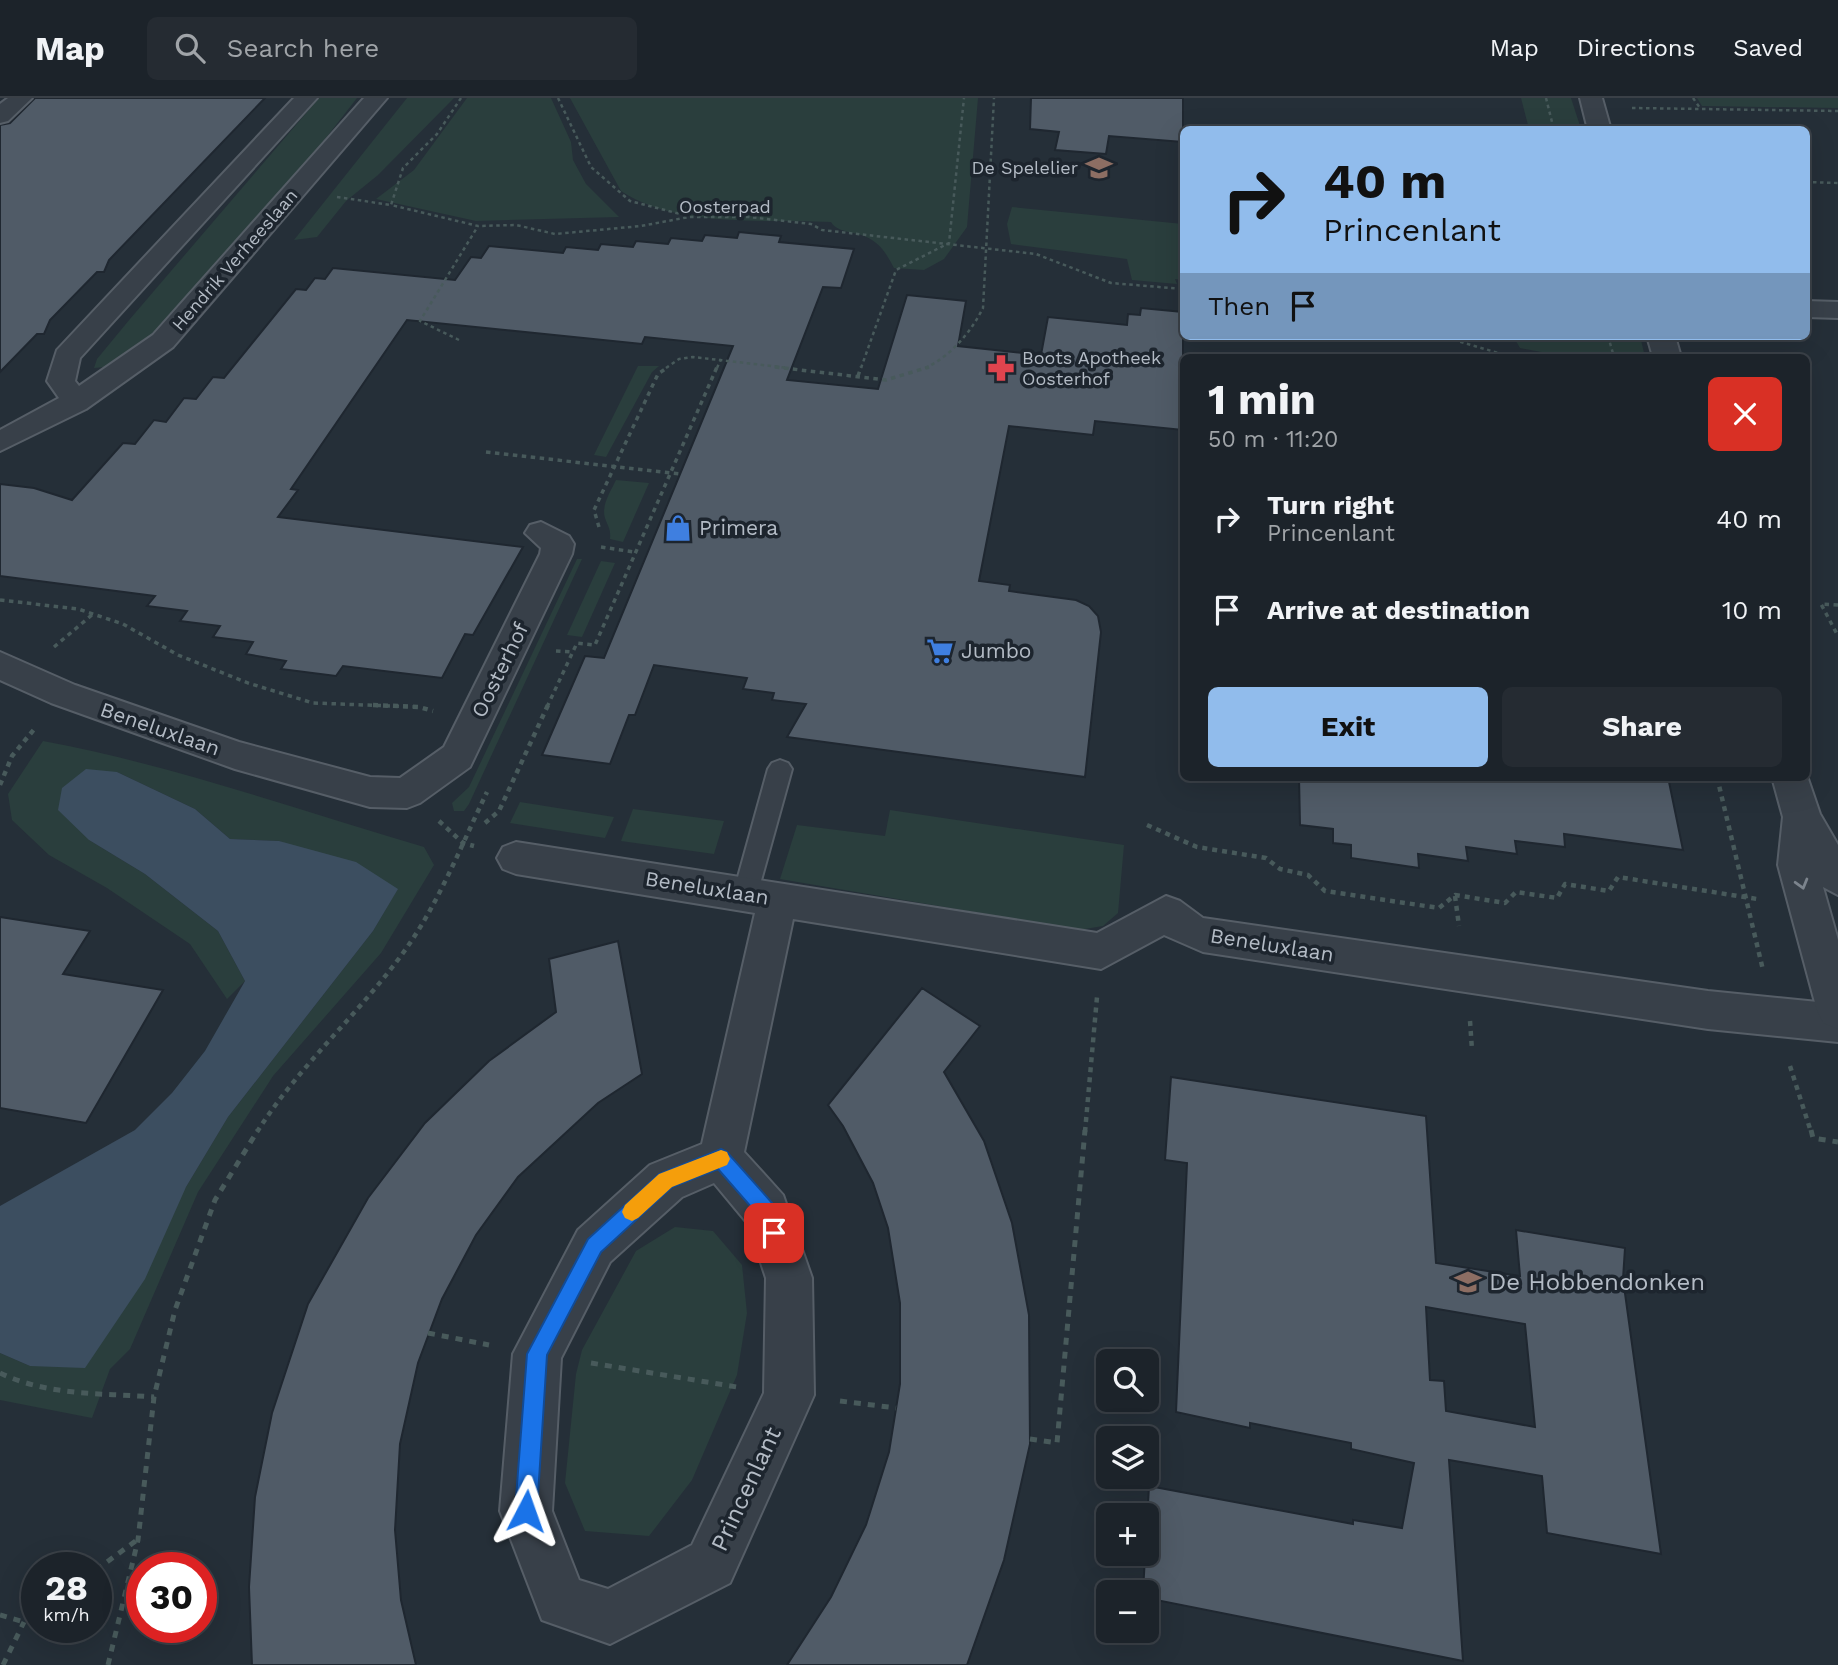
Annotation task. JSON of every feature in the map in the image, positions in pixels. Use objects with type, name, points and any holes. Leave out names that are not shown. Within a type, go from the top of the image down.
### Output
[{"type":"street","points":[[0,116],[21,98]]},
{"type":"street","points":[[76,403],[61,381],[67,356],[306,98]]},
{"type":"street","name":"Hendrik Verheeslaan","points":[[0,442],[76,403],[123,373],[163,341],[376,98]]},
{"type":"street","points":[[1593,103],[1599,126]]},
{"type":"street","points":[[1810,309],[1838,310]]},
{"type":"street","name":"Oosterhof","points":[[407,793],[457,757],[556,554],[558,544],[541,533]]},
{"type":"street","name":"Beneluxlaan","points":[[0,665],[63,694],[235,755],[370,792],[407,793]]},
{"type":"street","points":[[1791,781],[1802,817],[1838,879]]},
{"type":"street","points":[[1802,817],[1797,865],[1838,1010]]},
{"type":"street","name":"Beneluxlaan","points":[[516,858],[1101,951],[1166,913],[1184,928],[1203,935],[1708,1010],[1838,1023]]},
{"type":"street","points":[[721,1158],[762,897]]},
{"type":"street","name":"Princenlant","points":[[721,1158],[766,1211],[789,1278],[789,1395],[711,1564],[610,1617],[561,1601],[526,1511],[537,1354],[594,1246],[666,1181],[721,1158]]},
{"type":"lane","points":[[762,897],[780,769]]},
{"type":"path","name":"Oosterpad","points":[[461,98],[437,134],[403,168],[391,205],[478,226],[516,226],[555,234],[641,226],[689,217],[761,219],[811,224],[822,230],[1036,254],[1111,283],[1180,289]]},
{"type":"path","points":[[558,98],[591,167],[630,201],[689,217]]},
{"type":"path","points":[[858,376],[896,270],[949,243],[964,98]]},
{"type":"path","points":[[600,530],[594,510],[658,374],[679,359],[721,359],[886,380],[910,375],[934,364],[972,329],[983,308],[993,98]]},
{"type":"path","points":[[1546,98],[1553,126]]},
{"type":"path","points":[[1693,98],[1701,109]]},
{"type":"path","points":[[1548,104],[1838,111]]},
{"type":"path","points":[[1810,182],[1838,183]]},
{"type":"path","points":[[459,340],[420,321],[478,226]]},
{"type":"path","points":[[1454,340],[1502,354]]},
{"type":"path","points":[[463,843],[499,811],[577,643],[595,645],[668,473],[721,359]]},
{"type":"path","points":[[486,452],[680,474]]},
{"type":"path","points":[[596,547],[598,538]]},
{"type":"path","points":[[0,600],[78,610],[113,621],[178,655],[313,703],[419,707],[473,725]]},
{"type":"path","points":[[1838,605],[1821,604],[1838,636]]},
{"type":"path","points":[[551,650],[557,639]]},
{"type":"path","points":[[558,651],[572,652]]},
{"type":"path","points":[[0,785],[12,756],[63,694]]},
{"type":"path","points":[[108,1665],[138,1540],[154,1397],[175,1310],[215,1200],[276,1102],[403,953],[463,843],[491,783]]},
{"type":"path","points":[[1147,825],[1197,847],[1266,858],[1280,869],[1308,875],[1325,891],[1439,908],[1455,895],[1505,903],[1516,891],[1558,898],[1566,884],[1609,891],[1618,877],[1809,905]]},
{"type":"path","points":[[1030,1439],[1057,1443],[1101,951]]},
{"type":"path","points":[[428,1334],[789,1395],[896,1408]]},
{"type":"path","points":[[0,1373],[12,1380],[44,1387],[154,1397]]},
{"type":"path","points":[[112,1559],[138,1540]]},
{"type":"path","points":[[0,1615],[21,1621]]},
{"type":"path","points":[[3,1665],[21,1628]]},
{"type":"green space","points":[[319,98],[357,98],[283,193],[166,329],[117,366],[94,368],[97,359],[130,319]]},
{"type":"green space","points":[[407,98],[454,98],[378,175],[346,201],[317,237],[294,240]]},
{"type":"green space","points":[[467,98],[551,98],[571,142],[573,160],[586,184],[619,217],[476,221],[376,199],[414,170]]},
{"type":"green space","points":[[570,98],[978,98],[967,227],[944,259],[924,270],[894,268],[876,243],[867,237],[838,229],[831,222],[722,219],[668,211],[643,203],[621,191]]},
{"type":"green space","points":[[1521,98],[1571,98],[1580,126],[1528,126]]},
{"type":"green space","points":[[1697,98],[1838,98],[1838,108],[1702,106]]},
{"type":"green space","points":[[1012,207],[1180,224],[1180,280],[1175,279],[1177,284],[1132,280],[1127,259],[1011,244],[1007,224]]},
{"type":"green space","points":[[1515,340],[1641,340],[1644,354],[1552,354],[1520,348]]},
{"type":"green space","points":[[638,366],[659,366],[652,372],[606,457],[594,455]]},
{"type":"green space","points":[[616,480],[649,483],[623,542],[610,539],[604,513],[607,498]]},
{"type":"green space","points":[[577,559],[582,559],[469,804],[464,811],[454,811],[452,803],[469,787]]},
{"type":"green space","points":[[601,561],[615,563],[582,637],[567,635]]},
{"type":"green space","points":[[43,741],[187,775],[424,847],[434,865],[381,953],[273,1076],[198,1192],[130,1349],[110,1369],[92,1418],[0,1400],[0,1353],[30,1366],[186,1187],[228,1117],[373,931],[397,890],[279,841],[230,839],[195,809],[117,772],[89,840],[145,874],[218,931],[245,981],[227,999],[190,944],[107,888],[49,855],[12,820],[8,794]]},
{"type":"green space","points":[[520,802],[614,817],[605,838],[510,823]]},
{"type":"green space","points":[[633,809],[724,821],[714,854],[621,841]]},
{"type":"green space","points":[[890,810],[1124,845],[1118,913],[1103,926],[1079,930],[780,879],[797,825],[885,836]]},
{"type":"green space","points":[[675,1227],[713,1231],[742,1265],[747,1313],[737,1375],[692,1480],[649,1536],[585,1531],[565,1483],[576,1374],[582,1350],[636,1251]]},
{"type":"water","points":[[86,769],[117,772],[195,809],[230,839],[279,841],[356,862],[398,889],[373,931],[228,1117],[186,1187],[145,1279],[85,1368],[30,1366],[0,1353],[0,1206],[135,1130],[172,1093],[205,1051],[245,981],[218,931],[145,874],[89,840],[58,810],[62,788]]},
{"type":"building","points":[[35,98],[265,98],[109,260],[104,272],[97,272],[50,320],[44,334],[37,334],[0,372],[0,125],[10,123]]},
{"type":"building","points":[[1031,98],[1183,98],[1180,142],[1109,136],[1106,154],[1055,150],[1059,132],[1030,129]]},
{"type":"building","points":[[739,232],[781,236],[779,242],[854,249],[841,288],[823,287],[787,380],[878,389],[907,295],[966,301],[958,346],[1041,355],[1048,317],[1127,325],[1128,314],[1140,315],[1141,308],[1180,312],[1183,354],[1180,354],[1180,430],[1095,421],[1093,435],[1009,426],[979,581],[1010,585],[1009,591],[1076,600],[1089,606],[1098,616],[1101,632],[1085,777],[787,737],[806,704],[772,700],[774,693],[743,689],[747,678],[654,665],[635,715],[629,715],[610,764],[542,755],[585,656],[604,658],[733,346],[645,337],[642,344],[407,320],[291,489],[298,490],[278,517],[523,547],[473,635],[465,634],[442,678],[343,666],[336,676],[281,669],[286,661],[246,654],[253,642],[213,637],[220,626],[180,621],[187,611],[147,606],[155,596],[0,576],[0,484],[34,488],[72,500],[123,443],[135,444],[154,420],[166,422],[184,398],[196,399],[213,377],[224,378],[296,289],[306,290],[315,278],[325,279],[333,268],[455,280],[471,257],[481,258],[489,246],[563,253],[566,247],[598,250],[601,244],[633,247],[636,241],[668,244],[671,238],[702,241],[705,235],[737,238]]},
{"type":"building","points":[[1299,781],[1669,781],[1683,850],[1564,834],[1565,847],[1515,841],[1517,854],[1466,847],[1468,861],[1418,854],[1419,868],[1351,858],[1351,845],[1333,843],[1333,829],[1300,825]]},
{"type":"building","points":[[0,917],[90,931],[63,974],[163,990],[86,1123],[0,1108]]},
{"type":"building","points":[[618,941],[642,1074],[598,1103],[518,1177],[476,1235],[442,1299],[418,1363],[400,1444],[395,1530],[401,1600],[416,1665],[252,1665],[249,1587],[255,1497],[272,1413],[308,1304],[368,1198],[425,1123],[489,1061],[556,1012],[549,959]]},
{"type":"building","points":[[922,988],[980,1026],[944,1072],[984,1141],[1012,1223],[1029,1315],[1030,1444],[1004,1560],[967,1665],[787,1665],[831,1597],[866,1525],[889,1452],[900,1384],[900,1303],[888,1228],[873,1183],[843,1126],[828,1105]]},
{"type":"building","points":[[1171,1077],[1426,1116],[1436,1263],[1520,1276],[1516,1230],[1625,1248],[1623,1279],[1661,1554],[1547,1533],[1542,1476],[1449,1460],[1463,1661],[1159,1601],[1159,1580],[1144,1580],[1144,1566],[1159,1566],[1159,1503],[1148,1503],[1149,1489],[1159,1488],[1353,1524],[1353,1520],[1402,1528],[1414,1463],[1351,1449],[1351,1443],[1250,1423],[1250,1428],[1176,1412],[1187,1163],[1165,1160]],"holes":[[[1426,1307],[1525,1324],[1535,1427],[1446,1411],[1444,1381],[1430,1380]]]},
{"type":"slow traffic","points":[[632,1212],[666,1181],[721,1159]]},
{"type":"place","name":"De Spelelier","points":[[1099,168]]},
{"type":"place","name":"Boots Apotheek Oosterhof","points":[[1001,368]]},
{"type":"place","name":"Primera","points":[[678,528]]},
{"type":"place","name":"Jumbo","points":[[940,651]]},
{"type":"place","name":"De Hobbendonken","points":[[1468,1282]]},
{"type":"route","points":[[526,1511],[537,1354],[594,1246],[666,1181],[721,1158],[766,1211],[774,1233]]}]
